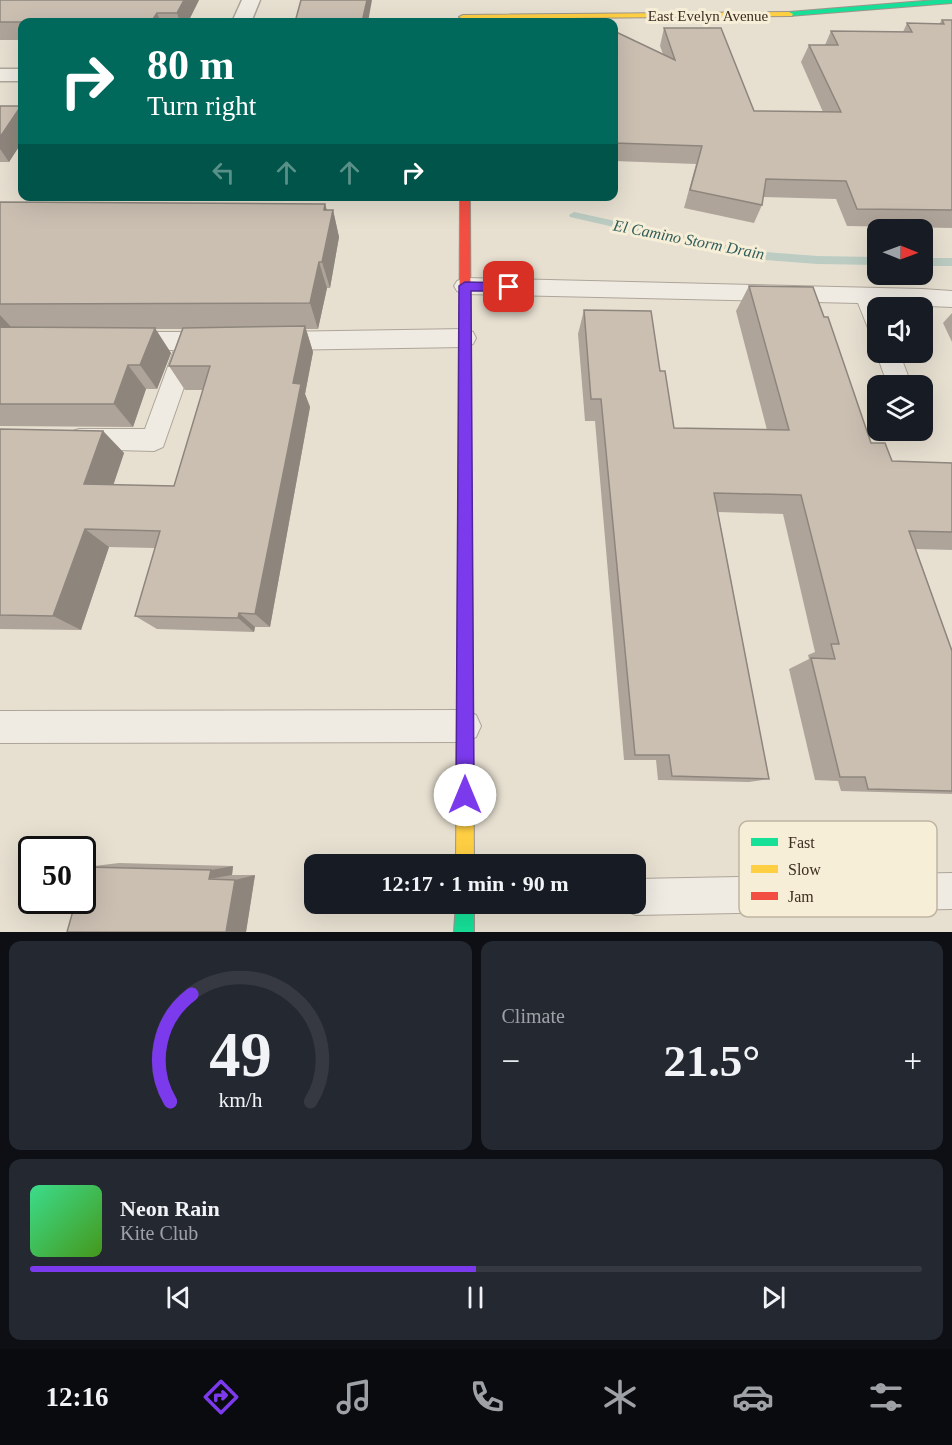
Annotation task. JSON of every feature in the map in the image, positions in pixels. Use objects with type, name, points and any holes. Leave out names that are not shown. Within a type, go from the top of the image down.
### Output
[{"type":"main road","points":[[464,0],[464,18]]},
{"type":"main road","points":[[556,0],[601,16]]},
{"type":"main road","name":"East Evelyn Avenue","points":[[546,18],[780,15],[952,1]]},
{"type":"main road","points":[[595,18],[601,16]]},
{"type":"main road","points":[[465,201],[465,854]]},
{"type":"main road","points":[[465,914],[465,932]]},
{"type":"street","points":[[244,18],[251,0]]},
{"type":"street","points":[[0,75],[18,75]]},
{"type":"lane","points":[[465,286],[952,299]]},
{"type":"lane","points":[[259,341],[465,338]]},
{"type":"lane","points":[[107,341],[235,341]]},
{"type":"lane","points":[[59,439],[154,440],[188,342]]},
{"type":"lane","points":[[0,727],[465,726]]},
{"type":"lane","points":[[937,891],[952,891]]},
{"type":"lane","points":[[646,897],[739,895]]},
{"type":"building","points":[[0,0],[184,0],[177,13],[157,13],[154,18],[18,18],[18,22],[0,22]]},
{"type":"building","points":[[301,0],[367,0],[363,18],[296,18]]},
{"type":"building","points":[[942,20],[952,20],[952,210],[857,209],[846,181],[766,179],[762,205],[690,190],[702,146],[618,143],[618,33],[675,60],[664,28],[721,28],[754,111],[841,112],[809,45],[838,45],[831,31],[912,32],[907,23],[944,24]]},
{"type":"building","points":[[0,106],[18,106],[18,110],[0,137]]},
{"type":"building","points":[[0,202],[325,204],[324,210],[333,210],[322,262],[319,262],[310,303],[0,304]]},
{"type":"building","points":[[749,286],[813,287],[824,317],[828,317],[867,431],[867,441],[885,443],[892,461],[952,463],[952,532],[909,531],[952,651],[952,791],[868,789],[865,777],[840,777],[811,658],[835,659],[831,644],[839,644],[801,495],[714,493],[769,779],[672,776],[669,755],[635,755],[601,399],[591,399],[584,310],[651,311],[660,371],[665,371],[674,428],[789,430]]},
{"type":"building","points":[[305,326],[293,383],[301,384],[255,614],[239,613],[238,618],[135,616],[160,531],[85,529],[53,616],[0,615],[0,429],[103,431],[84,484],[174,486],[210,366],[169,366],[183,328]]},
{"type":"building","points":[[0,327],[155,328],[140,365],[128,365],[114,404],[0,404]]},
{"type":"building","points":[[96,867],[211,870],[209,879],[235,880],[226,932],[67,932],[72,914],[96,914]]},
{"type":"waterway","name":"El Camino Storm Drain","points":[[574,215],[754,255],[867,261]]},
{"type":"waterway","name":"El Camino Storm Drain","points":[[933,262],[952,262]]},
{"type":"traffic: fast","points":[[789,14],[952,1]]},
{"type":"traffic: fast","points":[[464,932],[465,914]]},
{"type":"traffic: slow","points":[[463,17],[789,14]]},
{"type":"traffic: slow","points":[[465,416],[465,854]]},
{"type":"traffic: jam","points":[[465,201],[465,416]]},
{"type":"route","points":[[465,795],[465,286],[509,287]]}]
